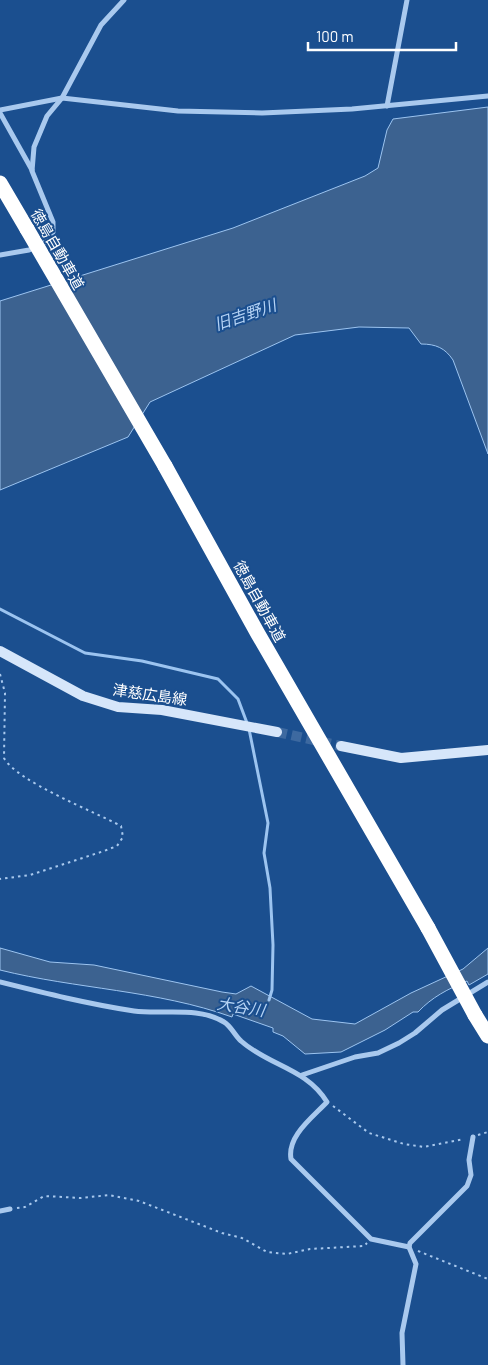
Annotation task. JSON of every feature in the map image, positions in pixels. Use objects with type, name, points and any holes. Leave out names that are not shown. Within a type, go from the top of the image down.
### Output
[{"type":"highway","name":"徳島自動車道","points":[[0,183],[165,466],[258,634],[428,928],[488,1036]]},
{"type":"highway","points":[[0,187],[17,214]]},
{"type":"main road","name":"津慈広島線","points":[[0,651],[83,696],[118,708],[162,710],[277,732]]},
{"type":"main road","points":[[341,746],[401,758],[488,750]]},
{"type":"street","points":[[32,170],[34,147],[48,116],[62,98],[101,25],[124,0]]},
{"type":"street","points":[[387,106],[407,0]]},
{"type":"street","points":[[0,255],[35,247],[48,241],[53,232],[53,222],[32,170],[0,111],[62,98],[196,111],[262,113],[387,106],[488,96]]},
{"type":"street","points":[[0,982],[89,1004],[137,1012],[201,1014],[224,1022],[242,1042],[302,1075],[321,1092],[327,1102],[294,1138],[289,1149],[291,1159],[371,1239],[409,1248]]},
{"type":"street","points":[[302,1075],[355,1057],[378,1053],[399,1043],[415,1033],[442,1010],[488,982]]},
{"type":"street","points":[[402,1365],[402,1332],[416,1264],[409,1248],[410,1243],[467,1186],[471,1175],[469,1160],[473,1137]]},
{"type":"street","points":[[0,1211],[10,1209]]},
{"type":"path","points":[[0,674],[5,693],[4,758],[8,765],[48,791],[121,826],[123,837],[117,846],[104,851],[30,875],[0,879]]},
{"type":"path","points":[[327,1102],[369,1133],[404,1144],[424,1147],[488,1132]]},
{"type":"path","points":[[10,1209],[25,1207],[44,1196],[81,1198],[109,1195],[139,1201],[222,1233],[242,1238],[267,1252],[287,1254],[310,1249],[364,1246],[371,1239]]},
{"type":"path","points":[[409,1248],[488,1279]]},
{"type":"water","name":"旧吉野川","points":[[488,107],[488,454],[453,360],[447,352],[436,346],[421,344],[409,328],[359,327],[295,335],[150,402],[128,437],[0,490],[0,301],[233,228],[365,176],[378,168],[387,130],[393,119]]},
{"type":"water","name":"大谷川","points":[[0,948],[50,962],[94,965],[222,992],[236,994],[251,986],[312,1019],[355,1024],[411,993],[463,969],[488,948],[488,974],[469,985],[467,981],[447,990],[418,1012],[413,1012],[385,1030],[341,1052],[305,1054],[283,1036],[273,1032],[273,1028],[233,1014],[232,1017],[204,1008],[146,995],[58,982],[0,970]]},
{"type":"waterway","points":[[0,609],[85,653],[142,661],[218,679],[238,699],[247,723]]},
{"type":"waterway","name":"大谷川","points":[[249,729],[268,823],[264,853],[270,888],[273,945],[272,990],[269,1000]]},
{"type":"tunnel","points":[[277,732],[341,746]]}]
